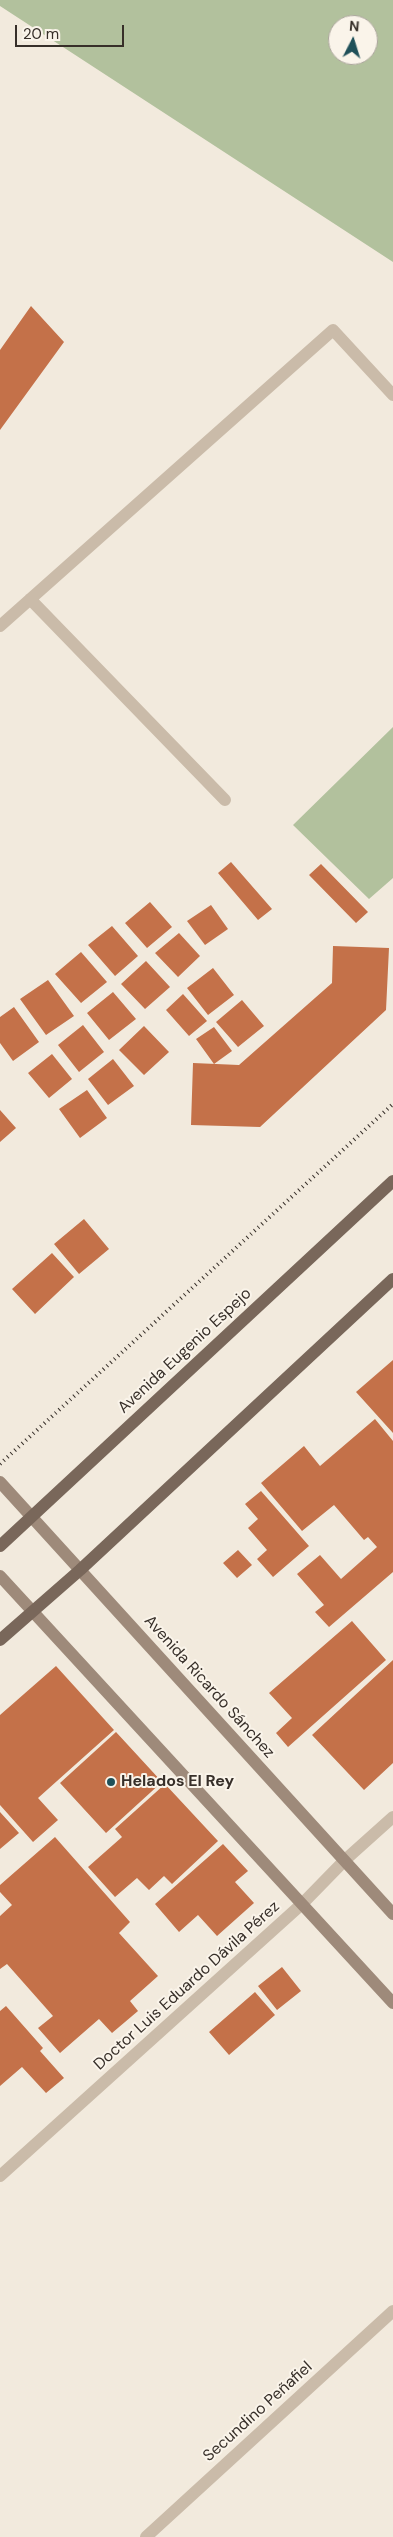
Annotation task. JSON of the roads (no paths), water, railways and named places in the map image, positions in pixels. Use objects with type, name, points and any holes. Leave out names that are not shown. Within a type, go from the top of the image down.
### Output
[{"type":"main road","name":"Avenida Eugenio Espejo","points":[[0,1546],[393,1181]]},
{"type":"main road","points":[[0,1640],[80,1570],[393,1279]]},
{"type":"main road","name":"Avenida Ricardo Sánchez","points":[[0,1482],[393,1914]]},
{"type":"main road","points":[[0,1576],[393,2003]]},
{"type":"street","points":[[0,626],[333,330],[393,395]]},
{"type":"street","points":[[30,599],[225,800]]},
{"type":"street","name":"Doctor Luis Eduardo Dávila Pérez","points":[[0,2176],[303,1904],[345,1860],[393,1817]]},
{"type":"street","name":"Secundino Peñafiel","points":[[146,2537],[393,2310]]},
{"type":"railway","points":[[0,1464],[393,1104]]},
{"type":"place","name":"Helados El Rey","points":[[111,1782]]}]
